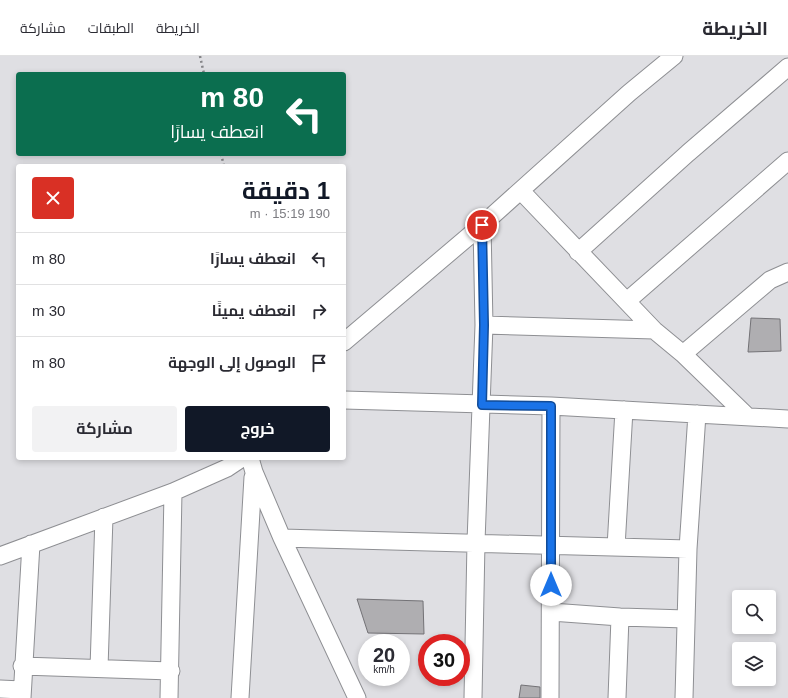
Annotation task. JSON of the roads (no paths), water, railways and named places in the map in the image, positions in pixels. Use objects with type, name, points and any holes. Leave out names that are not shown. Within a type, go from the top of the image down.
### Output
[{"type":"street","points":[[346,340],[482,225],[629,94],[674,56]]},
{"type":"street","points":[[578,252],[688,153],[788,67],[778,56]]},
{"type":"street","points":[[627,301],[788,161]]},
{"type":"street","points":[[521,191],[654,330],[683,354],[748,417]]},
{"type":"street","points":[[473,698],[476,542],[484,325],[482,225]]},
{"type":"street","points":[[683,354],[770,280],[788,272]]},
{"type":"street","points":[[484,325],[654,330]]},
{"type":"street","points":[[346,400],[551,406],[788,419]]},
{"type":"street","points":[[550,698],[551,406]]},
{"type":"street","points":[[616,547],[624,410]]},
{"type":"street","points":[[684,698],[688,549],[697,414]]},
{"type":"street","points":[[0,556],[104,516],[173,492],[227,468],[239,460]]},
{"type":"street","points":[[252,465],[282,538],[357,698]]},
{"type":"street","points":[[240,698],[252,465]]},
{"type":"street","points":[[169,698],[171,671],[173,492]]},
{"type":"street","points":[[99,668],[104,516]]},
{"type":"street","points":[[282,538],[551,544],[688,549]]},
{"type":"street","points":[[0,689],[22,694],[22,666],[31,544]]},
{"type":"street","points":[[551,612],[620,617],[686,619]]},
{"type":"street","points":[[617,698],[620,617]]},
{"type":"street","points":[[22,666],[171,671]]}]
